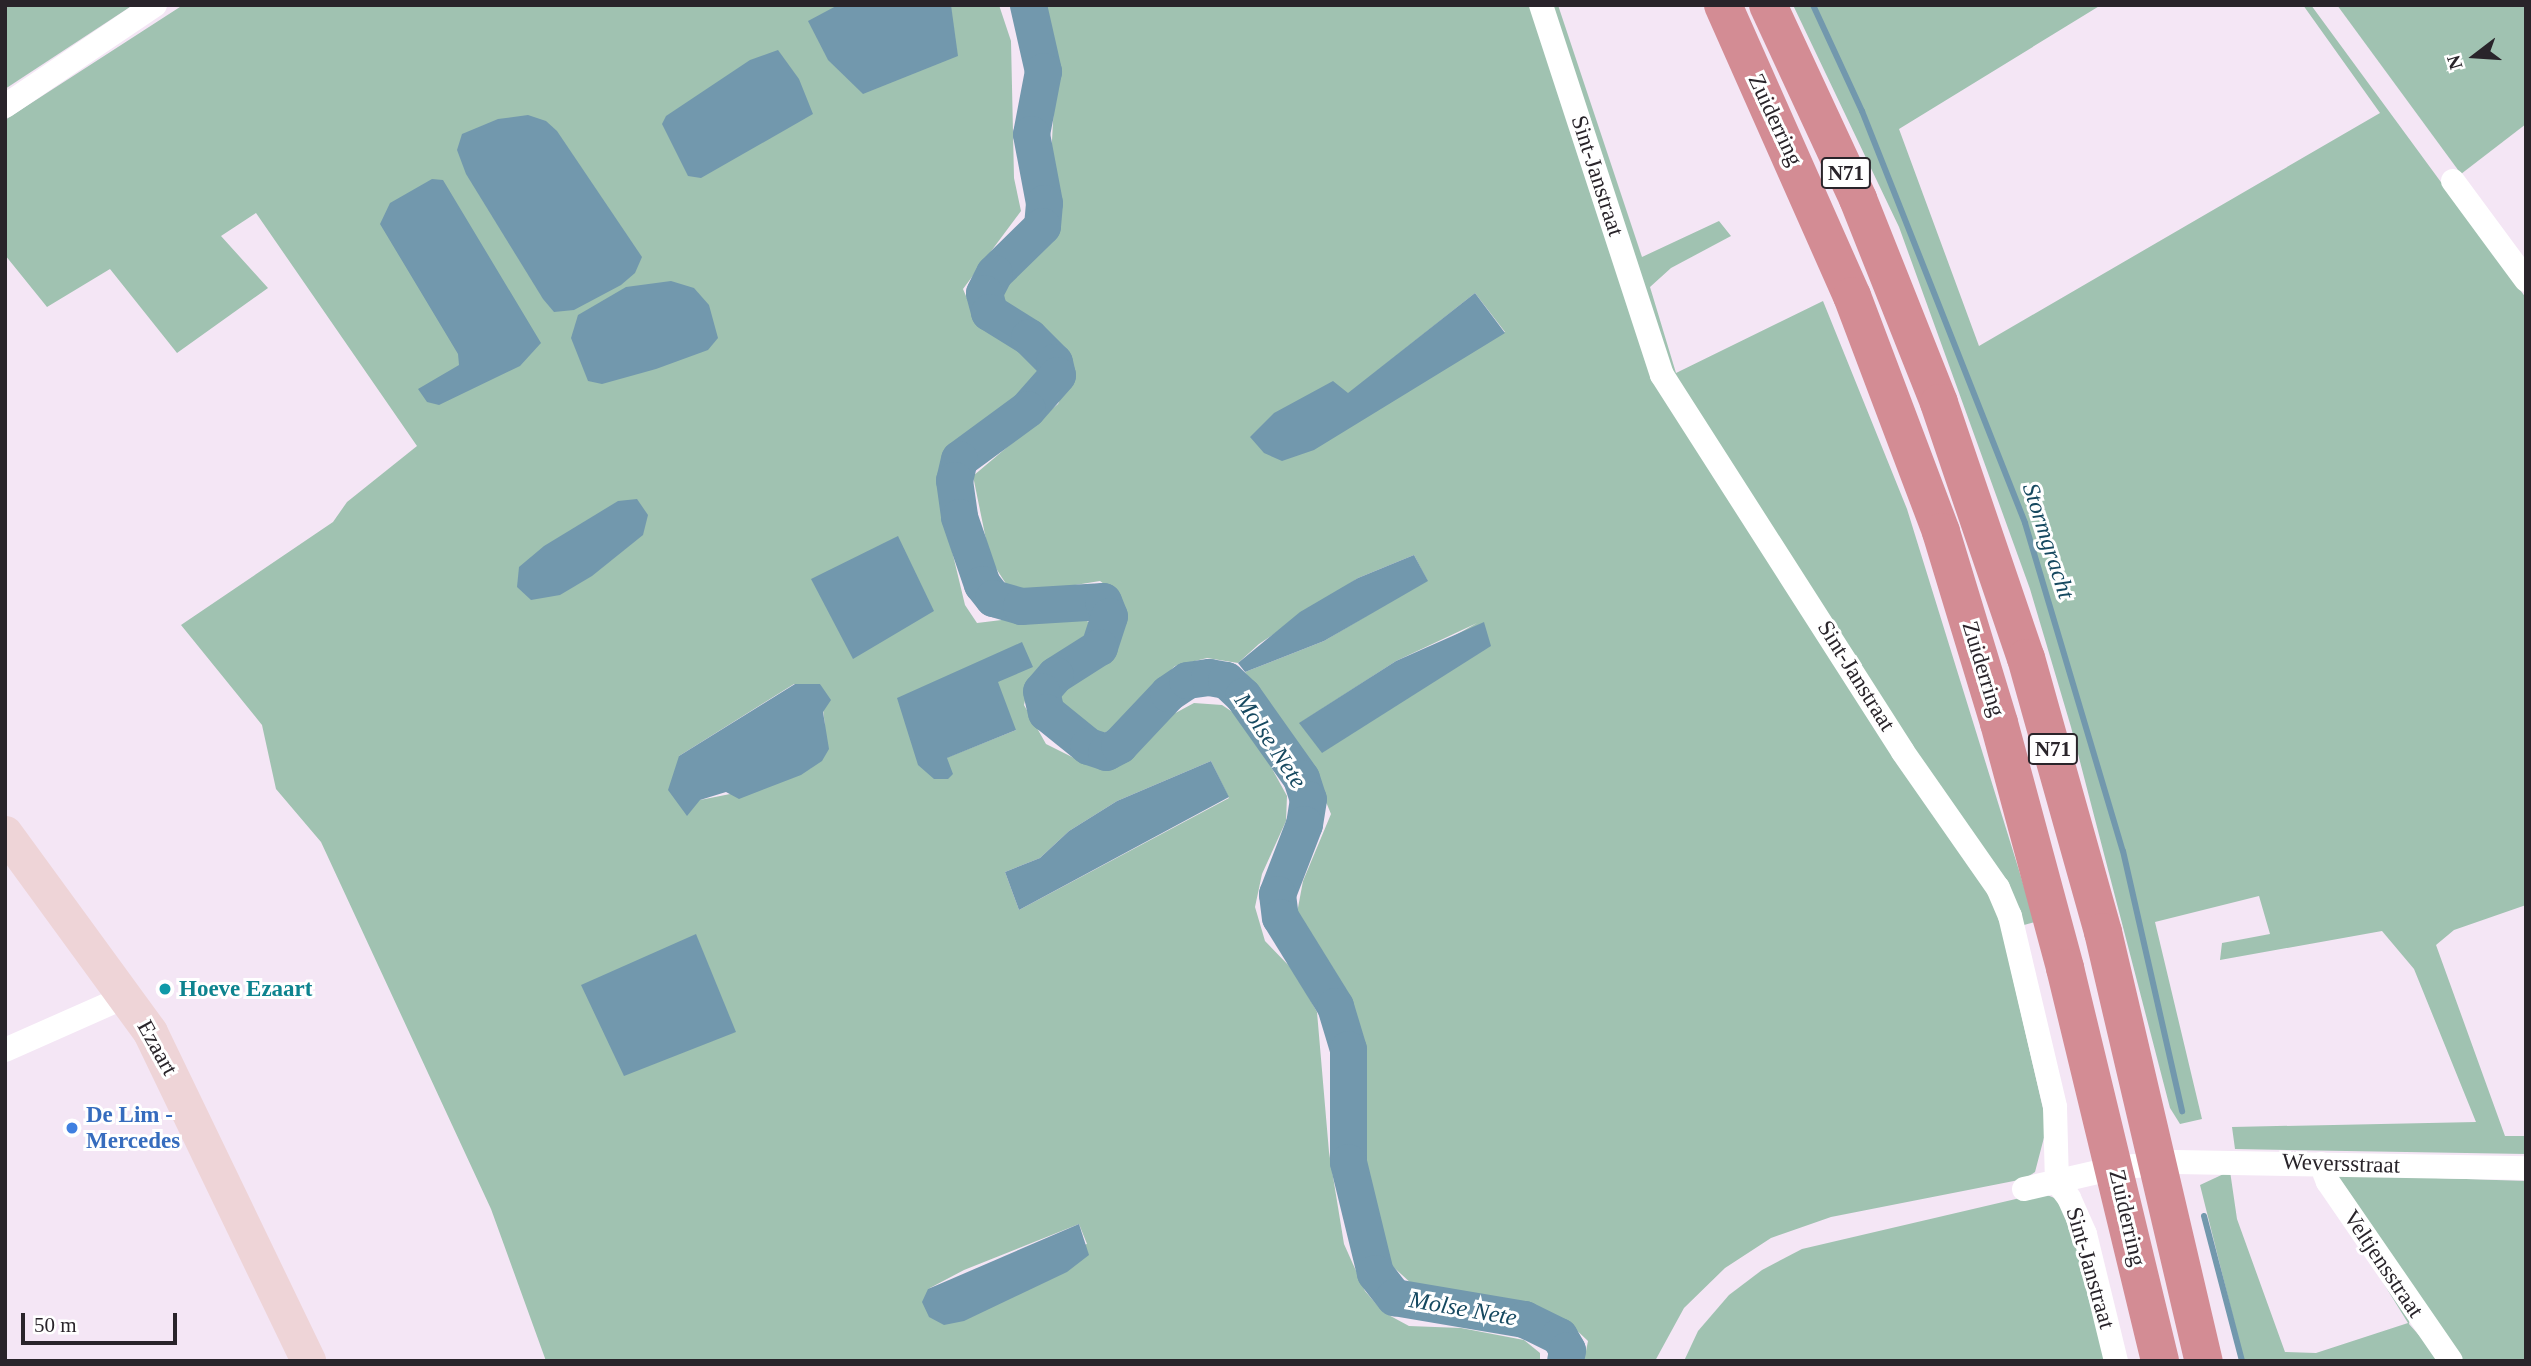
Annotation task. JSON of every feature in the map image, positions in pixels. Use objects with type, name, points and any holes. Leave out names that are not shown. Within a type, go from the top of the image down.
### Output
[{"type":"highway","name":"Zuiderring","points":[[1723,5],[1847,284],[1941,531],[1999,723],[2115,1168],[2160,1361]]},
{"type":"highway","name":"Zuiderring","points":[[1768,5],[1858,199],[1940,403],[1982,527],[2063,783],[2204,1361]]},
{"type":"main road","name":"Ezaart","points":[[5,833],[127,996],[201,1130],[308,1361]]},
{"type":"street","points":[[5,106],[155,5]]},
{"type":"street","name":"Sint-Janstraat","points":[[1541,5],[1662,374],[1903,752],[1998,888],[2010,916],[2055,1107],[2057,1182],[2070,1198],[2085,1234],[2116,1361]]},
{"type":"street","points":[[2454,181],[2526,280]]},
{"type":"street","points":[[5,1050],[127,996]]},
{"type":"street","name":"Weversstraat","points":[[2024,1189],[2115,1168],[2156,1163],[2526,1168]]},
{"type":"street","name":"Veltjensstraat","points":[[2321,1164],[2335,1192],[2451,1361]]},
{"type":"green space","points":[[5,5],[133,5],[5,89]]},
{"type":"green space","points":[[183,5],[999,5],[1011,41],[1014,178],[1021,211],[963,289],[969,303],[1028,351],[1045,377],[1041,387],[955,443],[943,459],[938,481],[941,505],[965,605],[977,623],[1044,615],[1081,617],[1093,625],[1088,640],[1042,672],[1027,691],[1024,705],[1046,744],[1080,761],[1116,768],[1168,717],[1194,703],[1222,705],[1246,721],[1287,796],[1286,821],[1262,874],[1255,907],[1265,941],[1294,971],[1317,1012],[1329,1152],[1344,1244],[1365,1291],[1383,1312],[1409,1326],[1461,1328],[1524,1340],[1540,1353],[1540,1361],[546,1361],[491,1209],[321,842],[276,789],[262,725],[181,625],[333,522],[347,502],[417,446],[256,213],[221,236],[268,288],[177,353],[110,269],[47,307],[5,255],[5,120]],"holes":[[[794,684],[820,684],[825,726],[811,768],[770,786],[700,800],[679,756]],[[898,698],[1016,730],[946,758],[947,763]],[[1211,761],[1229,798],[1019,910],[1005,872],[1040,858],[1069,831],[1117,801]],[[1079,1224],[1087,1244],[928,1289],[964,1270]]]},
{"type":"green space","points":[[1044,5],[1558,5],[1642,257],[1719,221],[1731,236],[1671,268],[1650,287],[1676,373],[1823,301],[1907,509],[2035,922],[2002,931],[2047,1126],[2035,1172],[2024,1179],[1831,1217],[1771,1238],[1725,1268],[1684,1308],[1655,1361],[1584,1361],[1588,1341],[1569,1323],[1504,1300],[1412,1284],[1390,1264],[1362,1161],[1364,1076],[1360,1041],[1348,998],[1333,968],[1308,939],[1297,913],[1303,881],[1331,814],[1312,768],[1245,672],[1324,641],[1427,580],[1414,555],[1358,578],[1259,644],[1238,663],[1207,658],[1175,666],[1113,729],[1096,736],[1060,712],[1057,702],[1063,689],[1110,656],[1123,608],[1115,592],[1100,581],[1038,591],[1010,590],[990,559],[973,476],[1058,404],[1074,369],[1054,341],[1022,315],[1006,309],[1000,295],[1059,225],[1061,211],[1051,159],[1056,66]],"holes":[[[1475,293],[1505,332],[1250,437],[1348,394]],[[1477,623],[1300,723],[1396,661]]]},
{"type":"green space","points":[[1793,5],[2101,5],[1899,129],[1979,346],[2380,113],[2303,5],[2311,5],[2526,298],[2526,905],[2454,930],[2436,945],[2505,1136],[2526,1136],[2526,1154],[2235,1149],[2232,1127],[2476,1122],[2414,969],[2382,931],[2220,960],[2222,943],[2270,934],[2259,896],[2155,922],[2202,1119],[2180,1124],[2170,1108],[2071,727],[2030,589],[1899,227]]},
{"type":"green space","points":[[2337,5],[2526,5],[2526,124],[2461,174]]},
{"type":"green space","points":[[2230,1171],[2237,1219],[2285,1352],[2316,1353],[2408,1323],[2316,1174],[2526,1181],[2526,1361],[2461,1361],[2411,1313],[2409,1324],[2442,1361],[2244,1361],[2200,1185]]},
{"type":"green space","points":[[2042,1193],[2057,1199],[2068,1212],[2107,1361],[1684,1361],[1698,1331],[1729,1295],[1762,1270],[1802,1249]]},
{"type":"water","points":[[838,5],[951,5],[958,56],[863,94],[828,60],[808,21]]},
{"type":"water","points":[[778,50],[799,79],[813,114],[701,178],[688,176],[662,124],[666,116],[750,60]]},
{"type":"water","points":[[528,115],[546,121],[557,131],[642,257],[635,273],[621,285],[574,310],[554,312],[543,299],[466,174],[457,150],[462,134],[498,119]]},
{"type":"water","points":[[432,179],[443,180],[541,343],[520,366],[439,405],[427,402],[418,389],[459,365],[458,354],[380,224],[390,203]]},
{"type":"water","points":[[671,281],[694,288],[709,305],[718,338],[708,350],[656,369],[602,384],[588,381],[571,338],[578,315],[626,287]]},
{"type":"water","points":[[1475,293],[1505,333],[1314,450],[1282,461],[1264,453],[1250,437],[1274,413],[1333,381],[1348,393]]},
{"type":"water","points":[[637,499],[648,515],[643,535],[592,576],[560,595],[531,600],[517,587],[519,567],[544,546],[618,501]]},
{"type":"water","points":[[898,536],[934,611],[853,659],[811,579]]},
{"type":"water","points":[[1414,555],[1428,581],[1324,641],[1245,672],[1238,663],[1300,612],[1358,578]]},
{"type":"water","points":[[1484,622],[1491,646],[1322,753],[1299,723],[1396,661]]},
{"type":"water","points":[[1022,642],[1033,667],[998,682],[1016,730],[947,758],[953,774],[948,779],[934,779],[918,765],[897,698]]},
{"type":"water","points":[[795,684],[820,684],[831,700],[823,712],[829,749],[822,761],[801,775],[739,799],[726,792],[700,800],[687,816],[668,790],[679,756]]},
{"type":"water","points":[[1211,761],[1229,797],[1019,910],[1005,872],[1040,858],[1069,831],[1117,801]]},
{"type":"water","points":[[696,934],[736,1032],[624,1076],[581,985]]},
{"type":"water","points":[[1079,1224],[1089,1255],[1067,1272],[964,1321],[944,1325],[929,1317],[922,1302],[928,1289]]},
{"type":"waterway","name":"Molse Nete","points":[[1028,5],[1043,71],[1031,134],[1044,203],[1042,226],[994,273],[984,293],[989,312],[1029,337],[1054,362],[1057,375],[1027,409],[959,459],[954,480],[959,517],[982,584],[993,598],[1021,606],[1103,601],[1109,616],[1099,647],[1055,675],[1041,691],[1046,712],[1088,746],[1106,752],[1119,745],[1168,693],[1187,680],[1209,677],[1226,680],[1243,696],[1301,778],[1308,799],[1304,824],[1277,894],[1280,917],[1335,1006],[1348,1049],[1348,1162],[1375,1273],[1394,1297],[1524,1319],[1559,1336],[1567,1350],[1565,1361]]},
{"type":"waterway","name":"Stormgracht","points":[[1813,5],[1862,111],[2025,523],[2123,851],[2182,1111]]},
{"type":"waterway","name":"Stormgracht","points":[[2204,1216],[2242,1361]]},
{"type":"place","name":"Hoeve Ezaart","points":[[165,989]]},
{"type":"place","name":"De Lim - Mercedes","points":[[72,1128]]}]
